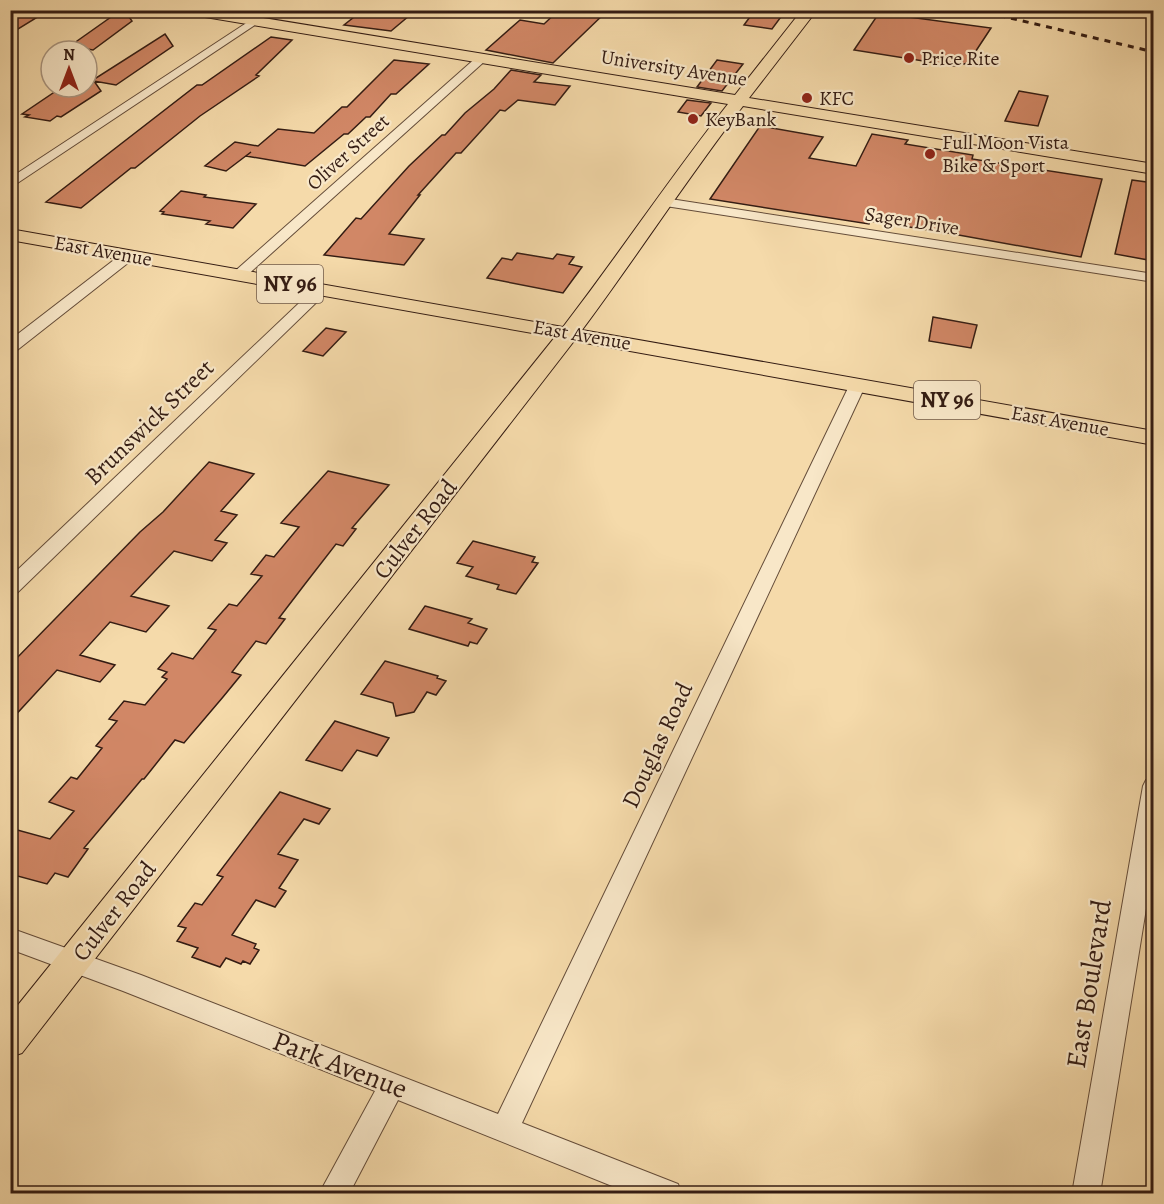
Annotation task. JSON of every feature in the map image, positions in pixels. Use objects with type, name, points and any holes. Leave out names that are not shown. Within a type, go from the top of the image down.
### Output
[{"type":"main road","name":"University Avenue","points":[[187,10],[1154,169]]},
{"type":"main road","name":"Culver Road","points":[[10,1042],[569,333],[698,153],[810,10]]},
{"type":"main road","name":"East Avenue","points":[[10,234],[1154,438]]},
{"type":"street","points":[[10,184],[254,21]]},
{"type":"street","name":"Oliver Street","points":[[239,275],[482,58]]},
{"type":"street","name":"Sager Drive","points":[[664,202],[1154,278]]},
{"type":"street","points":[[10,348],[128,256]]},
{"type":"street","name":"Brunswick Street","points":[[10,588],[321,290]]},
{"type":"street","name":"Douglas Road","points":[[505,1129],[858,384]]},
{"type":"street","name":"East Boulevard","points":[[1086,1194],[1154,786]]},
{"type":"street","name":"Park Avenue","points":[[10,938],[668,1194]]},
{"type":"street","points":[[333,1194],[392,1086]]},
{"type":"building","points":[[10,10],[49,10],[10,34]]},
{"type":"building","points":[[121,10],[124,10],[132,21],[99,46],[99,39],[80,39]]},
{"type":"building","points":[[363,10],[416,10],[391,31],[344,25]]},
{"type":"building","points":[[559,10],[608,10],[553,63],[486,50],[520,20],[544,24]]},
{"type":"building","points":[[755,10],[786,10],[772,29],[744,25]]},
{"type":"building","points":[[879,13],[991,28],[968,63],[955,66],[854,50]]},
{"type":"building","points":[[165,34],[173,46],[116,85],[99,82],[99,76]]},
{"type":"building","points":[[271,37],[292,40],[256,75],[259,76],[200,116],[81,208],[46,202],[197,85],[202,85]]},
{"type":"building","points":[[394,60],[429,64],[396,94],[391,94],[370,117],[366,117],[348,134],[344,134],[305,166],[246,156],[251,152],[226,171],[205,166],[235,142],[258,146],[278,129],[314,133],[342,107],[347,107]]},
{"type":"building","points":[[717,60],[743,64],[722,91],[697,87]]},
{"type":"building","points":[[511,70],[541,75],[534,82],[570,86],[555,105],[518,100],[505,111],[500,110],[461,153],[456,153],[418,195],[420,195],[389,234],[424,239],[404,265],[324,255],[356,218],[361,219],[409,166],[494,89]]},
{"type":"building","points":[[1019,91],[1048,96],[1038,126],[1005,121]]},
{"type":"building","points":[[44,99],[89,99],[61,117],[57,116],[50,121],[25,117],[29,115],[22,114]]},
{"type":"building","points":[[687,100],[711,103],[701,116],[678,112]]},
{"type":"building","points":[[760,126],[823,137],[809,158],[856,166],[872,134],[908,140],[905,144],[973,155],[972,159],[1102,179],[1081,257],[942,232],[870,221],[869,224],[710,199]]},
{"type":"building","points":[[1132,180],[1154,183],[1154,261],[1115,254]]},
{"type":"building","points":[[181,191],[206,195],[204,197],[256,204],[233,228],[206,224],[210,221],[162,214],[164,212],[160,211]]},
{"type":"building","points":[[517,253],[553,259],[557,254],[574,257],[569,264],[582,267],[563,293],[487,278],[502,258],[512,260]]},
{"type":"building","points":[[933,317],[977,325],[971,348],[929,341]]},
{"type":"building","points":[[326,328],[346,332],[323,356],[303,351]]},
{"type":"building","points":[[209,462],[254,474],[221,511],[237,515],[215,540],[227,543],[212,561],[174,551],[131,596],[169,606],[146,632],[110,622],[80,655],[115,665],[100,682],[57,670],[10,721],[10,665],[140,532],[163,512]]},
{"type":"building","points":[[328,471],[389,485],[352,528],[356,529],[343,546],[336,544],[305,584],[279,618],[285,619],[266,644],[256,641],[232,672],[241,675],[223,697],[184,743],[175,740],[84,848],[88,849],[68,877],[55,873],[47,884],[10,874],[10,828],[50,839],[74,811],[49,802],[71,777],[77,779],[102,748],[96,746],[117,721],[109,719],[124,701],[145,705],[167,679],[162,677],[167,672],[158,669],[172,653],[193,659],[216,630],[208,628],[229,604],[237,606],[262,576],[251,574],[266,555],[274,557],[299,527],[281,523]]},
{"type":"building","points":[[473,541],[535,557],[532,562],[538,563],[516,594],[497,589],[499,585],[466,576],[473,567],[457,563]]},
{"type":"building","points":[[425,606],[472,619],[468,623],[487,629],[477,644],[470,642],[468,646],[409,629]]},
{"type":"building","points":[[385,661],[438,676],[437,678],[446,681],[436,695],[427,692],[414,712],[396,716],[393,703],[361,694]]},
{"type":"building","points":[[335,721],[389,738],[377,756],[357,750],[342,771],[306,760]]},
{"type":"building","points":[[280,792],[330,809],[319,824],[304,819],[278,854],[298,860],[279,888],[286,891],[275,907],[256,900],[232,935],[256,944],[254,948],[259,950],[250,964],[243,961],[241,964],[226,958],[220,967],[192,957],[198,948],[177,941],[186,928],[178,926],[195,903],[202,905],[223,877],[217,875]]},
{"type":"railway","points":[[976,10],[1154,52]]},
{"type":"place","name":"Price Rite","points":[[909,58]]},
{"type":"place","name":"KFC","points":[[807,98]]},
{"type":"place","name":"KeyBank","points":[[693,119]]},
{"type":"place","name":"Full Moon Vista Bike & Sport","points":[[930,154]]}]
